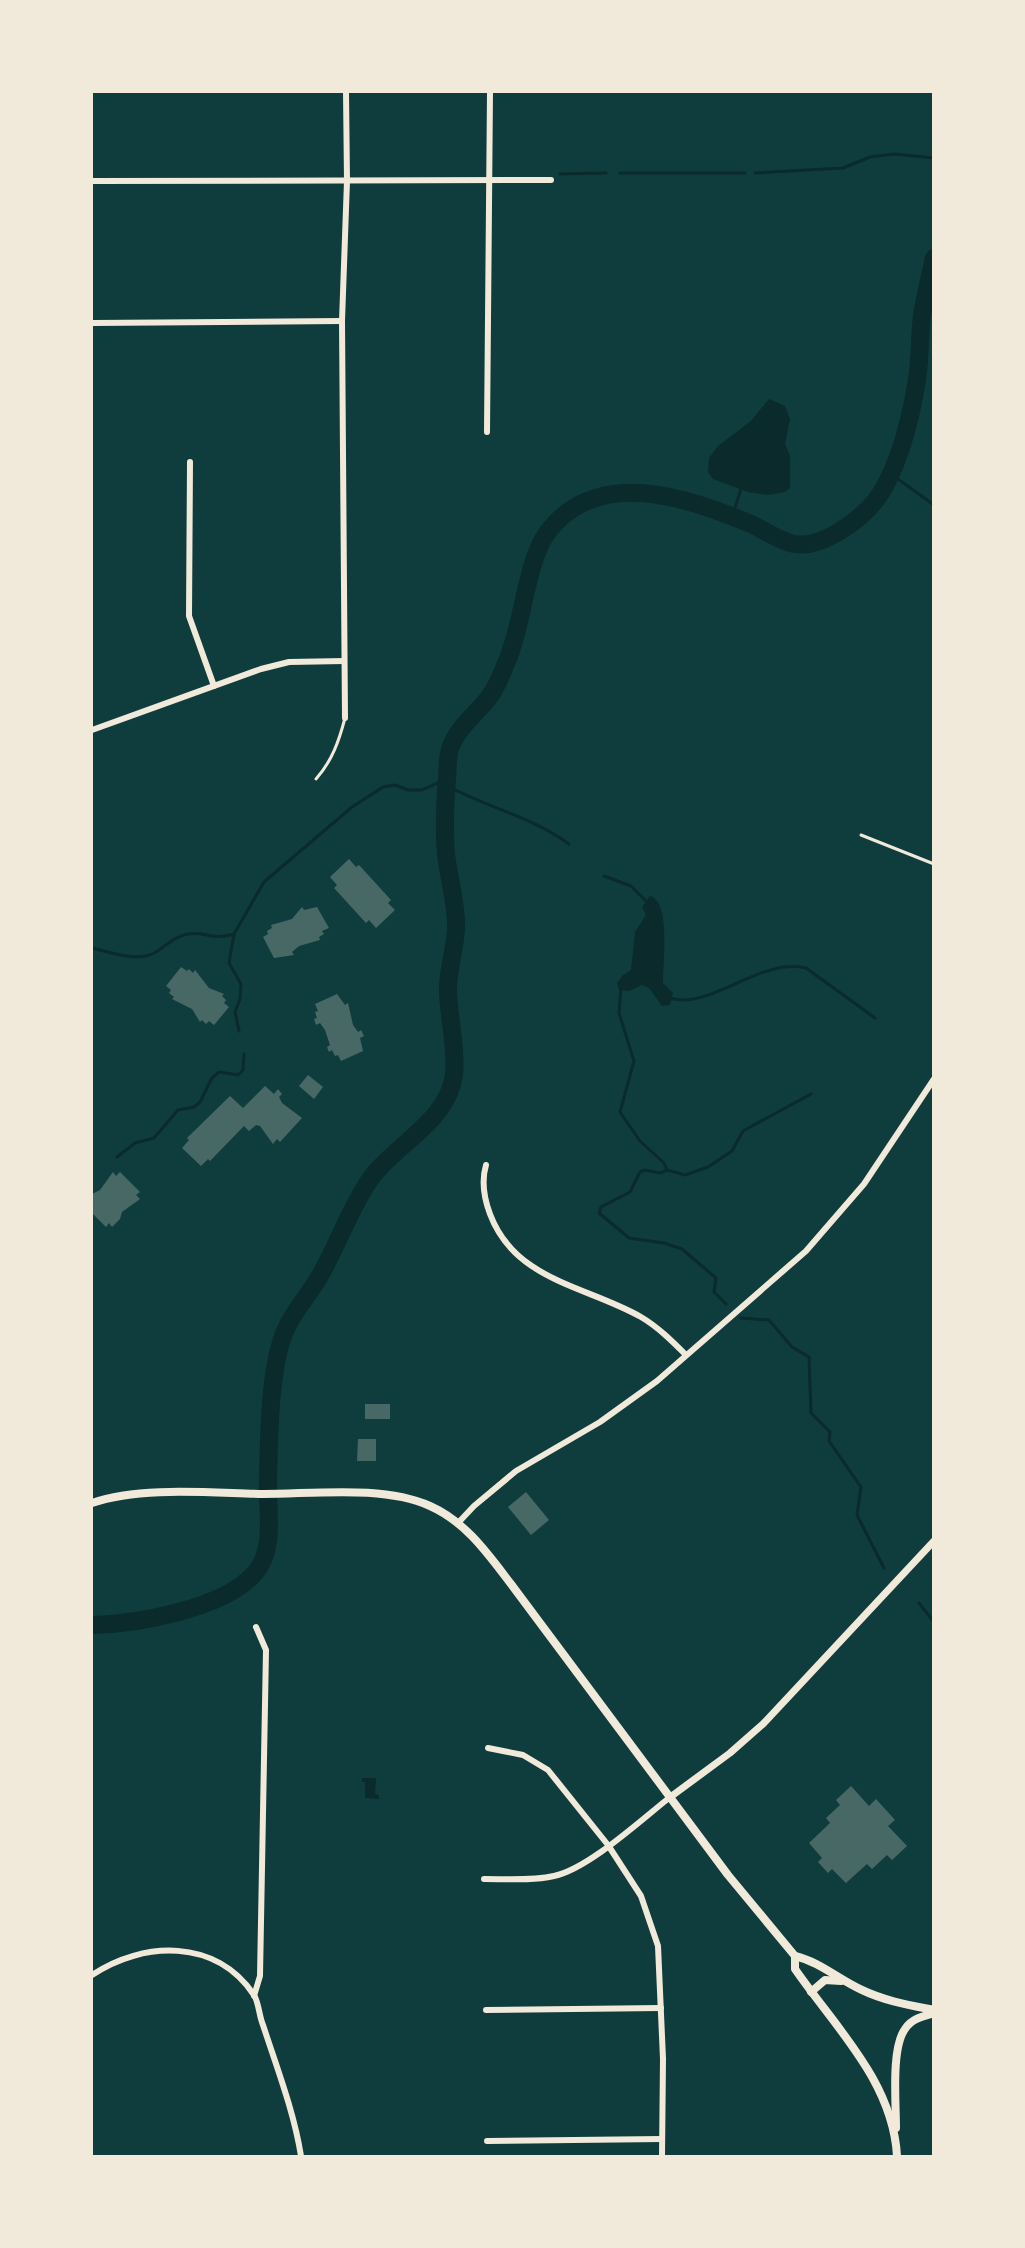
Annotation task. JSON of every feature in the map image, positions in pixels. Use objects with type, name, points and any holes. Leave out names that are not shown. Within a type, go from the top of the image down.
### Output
[{"type":"main road","points":[[92,1503],[147,1494],[370,1494],[417,1501],[458,1523],[482,1547],[511,1584],[669,1798],[762,1918],[795,1956],[812,1960],[845,1982],[884,1999],[933,2011]]},
{"type":"main road","points":[[795,1956],[795,1969],[869,2071],[896,2134]]},
{"type":"main road","points":[[811,1992],[825,1980],[845,1982]]},
{"type":"main road","points":[[897,2157],[897,2062],[902,2035],[904,2029],[914,2020],[933,2011]]},
{"type":"street","points":[[345,718],[342,321],[347,181],[346,92]]},
{"type":"street","points":[[487,432],[490,92]]},
{"type":"street","points":[[92,181],[551,180]]},
{"type":"street","points":[[92,323],[342,321]]},
{"type":"street","points":[[190,462],[189,616],[214,686]]},
{"type":"street","points":[[92,730],[289,662],[344,661]]},
{"type":"street","points":[[458,1523],[479,1501],[516,1470],[625,1405],[686,1355],[825,1233],[864,1184],[933,1079]]},
{"type":"street","points":[[486,1165],[482,1179],[494,1226],[523,1260],[558,1283],[640,1316],[656,1326],[686,1355]]},
{"type":"street","points":[[484,1879],[518,1880],[555,1876],[581,1863],[723,1759],[763,1724],[933,1541]]},
{"type":"street","points":[[254,1996],[260,1976],[266,1650],[256,1627]]},
{"type":"street","points":[[488,1748],[523,1755],[548,1770],[608,1845],[641,1896],[652,1922],[658,1946],[663,2157]]},
{"type":"street","points":[[92,1975],[139,1953],[176,1949],[219,1963],[254,1996],[295,2127],[301,2157]]},
{"type":"street","points":[[486,2010],[661,2008]]},
{"type":"street","points":[[487,2141],[662,2139]]},
{"type":"lane","points":[[316,779],[326,768],[336,747],[345,718]]},
{"type":"lane","points":[[861,835],[933,864]]},
{"type":"water","points":[[769,399],[785,406],[790,419],[785,444],[790,456],[790,488],[785,492],[768,495],[748,492],[713,479],[708,472],[709,458],[718,446],[751,421]]},
{"type":"water","points":[[650,896],[657,900],[661,909],[664,935],[663,983],[673,993],[670,1005],[662,1006],[649,988],[642,985],[629,991],[619,990],[617,983],[631,970],[635,932],[646,915],[642,907]]},
{"type":"water","points":[[362,1778],[376,1778],[375,1794],[379,1795],[379,1799],[365,1798],[365,1782],[362,1782]]},
{"type":"building","points":[[349,859],[356,867],[359,865],[391,900],[388,903],[395,910],[376,928],[369,920],[366,923],[334,888],[337,885],[330,877]]},
{"type":"building","points":[[302,907],[304,910],[317,907],[329,928],[322,931],[324,934],[319,937],[320,940],[299,946],[292,952],[294,955],[274,958],[263,937],[272,928],[271,925],[292,919]]},
{"type":"building","points":[[181,967],[193,973],[195,970],[209,988],[224,994],[222,996],[226,1000],[224,1003],[229,1007],[214,1025],[209,1021],[206,1024],[202,1020],[200,1022],[192,1009],[172,999],[174,997],[169,993],[171,990],[166,986]]},
{"type":"building","points":[[337,994],[345,1005],[348,1003],[353,1025],[358,1032],[361,1030],[364,1036],[360,1038],[363,1051],[341,1061],[332,1050],[329,1052],[327,1047],[330,1045],[325,1030],[320,1023],[316,1025],[314,1019],[317,1018],[315,1012],[318,1011],[315,1004]]},
{"type":"building","points":[[308,1075],[323,1087],[314,1099],[299,1086]]},
{"type":"building","points":[[265,1086],[274,1094],[278,1089],[282,1094],[279,1097],[282,1103],[302,1118],[280,1142],[277,1139],[273,1144],[260,1126],[256,1125],[249,1131],[244,1126],[210,1161],[208,1159],[201,1166],[182,1148],[189,1140],[187,1138],[230,1096],[243,1108]]},
{"type":"building","points":[[113,1172],[116,1176],[120,1172],[140,1192],[136,1195],[140,1199],[122,1212],[120,1219],[112,1227],[109,1223],[106,1227],[92,1213],[92,1194],[100,1190]]},
{"type":"building","points":[[365,1404],[390,1404],[390,1419],[365,1419]]},
{"type":"building","points":[[358,1439],[376,1439],[376,1461],[357,1461]]},
{"type":"building","points":[[526,1492],[549,1520],[531,1535],[508,1507]]},
{"type":"building","points":[[851,1786],[869,1806],[876,1799],[895,1820],[888,1826],[907,1846],[892,1860],[887,1855],[872,1869],[867,1864],[846,1883],[832,1869],[828,1873],[818,1862],[822,1858],[809,1843],[830,1823],[826,1818],[840,1805],[836,1800]]},
{"type":"waterway","points":[[755,173],[843,168],[870,157],[894,154],[934,158]]},
{"type":"waterway","points":[[560,174],[606,173]]},
{"type":"waterway","points":[[620,173],[745,173]]},
{"type":"waterway","points":[[92,1625],[154,1618],[201,1605],[222,1597],[240,1586],[261,1565],[268,1542],[271,1403],[280,1344],[294,1314],[318,1279],[357,1200],[371,1178],[432,1119],[450,1091],[455,1064],[448,988],[456,922],[445,846],[448,756],[457,734],[485,703],[500,679],[517,630],[534,560],[547,533],[567,512],[591,500],[616,494],[643,493],[671,497],[726,514],[794,544],[805,544],[828,538],[850,524],[876,500],[892,472],[904,439],[916,387],[922,315],[934,258]]},
{"type":"waterway","points":[[891,474],[934,505]]},
{"type":"waterway","points":[[732,517],[741,489]]},
{"type":"waterway","points":[[92,948],[124,956],[141,957],[156,952],[183,935],[194,933],[220,937],[234,934],[264,882],[352,807],[383,787],[395,785],[408,790],[422,790],[447,779]]},
{"type":"waterway","points":[[446,785],[540,826],[569,844]]},
{"type":"waterway","points":[[604,876],[631,886],[648,903]]},
{"type":"waterway","points":[[234,934],[229,963],[241,984],[240,999],[235,1012],[239,1031]]},
{"type":"waterway","points":[[670,998],[685,1000],[701,997],[771,970],[789,967],[806,968],[875,1018]]},
{"type":"waterway","points":[[621,987],[619,1013],[634,1061],[620,1112],[640,1141],[664,1163],[667,1170]]},
{"type":"waterway","points":[[117,1157],[135,1143],[154,1138],[178,1110],[194,1107],[200,1102],[212,1078],[219,1072],[238,1075],[243,1070],[244,1054]]},
{"type":"waterway","points":[[726,1304],[714,1292],[716,1278],[682,1249],[664,1243],[629,1238],[599,1213],[601,1207],[630,1192],[640,1172],[645,1170],[660,1173],[667,1170],[685,1175],[708,1167],[732,1151],[743,1131],[811,1094]]},
{"type":"waterway","points":[[741,1318],[769,1320],[792,1347],[809,1357],[811,1413],[830,1432],[829,1441],[861,1487],[857,1515],[884,1568]]},
{"type":"waterway","points":[[919,1603],[934,1622]]}]
